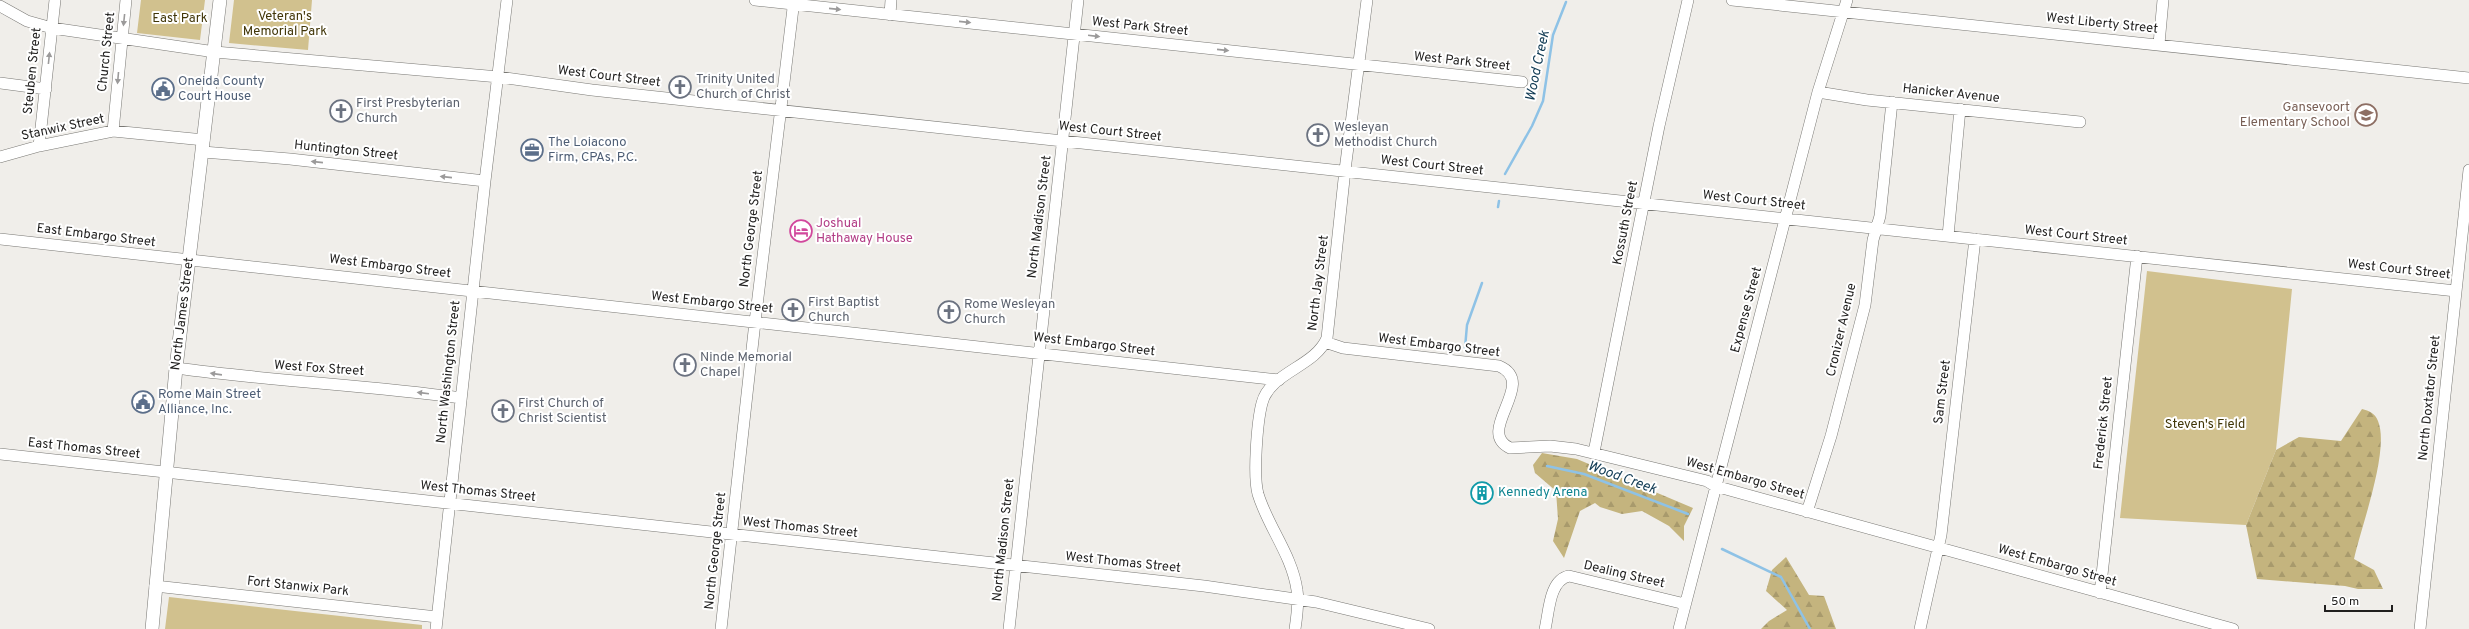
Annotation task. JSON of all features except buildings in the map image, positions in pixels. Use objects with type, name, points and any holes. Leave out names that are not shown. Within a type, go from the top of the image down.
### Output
[{"type":"main road","name":"North James Street","points":[[152,629],[176,368],[215,52],[220,0]]},
{"type":"street","name":"Steuben Street","points":[[39,146],[56,0]]},
{"type":"street","name":"Church Street","points":[[113,131],[126,0]]},
{"type":"street","name":"North Washington Street","points":[[436,629],[485,181],[499,77],[507,0]]},
{"type":"street","name":"West Park Street","points":[[755,0],[794,2],[890,15],[1522,82]]},
{"type":"street","points":[[890,15],[891,0]]},
{"type":"street","name":"North Madison Street","points":[[1009,629],[1078,0]]},
{"type":"street","name":"North Jay Street","points":[[1295,629],[1298,598],[1289,560],[1263,507],[1256,482],[1262,402],[1269,389],[1317,353],[1325,342],[1334,276],[1344,170],[1366,0]]},
{"type":"street","name":"Kossuth Street","points":[[1594,452],[1644,203],[1688,0]]},
{"type":"street","name":"West Liberty Street","points":[[1732,0],[2469,78]]},
{"type":"street","name":"Expense Street","points":[[1679,629],[1818,92],[1847,0]]},
{"type":"street","points":[[2159,44],[2163,0]]},
{"type":"street","name":"North George Street","points":[[722,629],[755,322],[794,2]]},
{"type":"street","name":"West Court Street","points":[[0,6],[27,20],[52,28],[215,52],[499,77],[592,90],[2456,291]]},
{"type":"street","points":[[0,83],[46,89]]},
{"type":"street","name":"Hanicker Avenue","points":[[1818,92],[1960,110],[2080,122]]},
{"type":"street","name":"Cronizer Avenue","points":[[1807,512],[1831,436],[1865,305],[1876,229],[1880,216],[1892,102]]},
{"type":"street","points":[[1948,236],[1960,110]]},
{"type":"street","name":"Stanwix Street","points":[[0,157],[39,146],[113,131],[203,146]]},
{"type":"street","name":"Huntington Street","points":[[203,146],[282,158],[485,181]]},
{"type":"street","name":"North Doxtator Street","points":[[2420,629],[2469,170]]},
{"type":"street","name":"East Embargo Street","points":[[0,239],[189,262]]},
{"type":"street","name":"Sam Street","points":[[1920,629],[1939,547],[1975,239]]},
{"type":"street","name":"Frederick Street","points":[[2100,593],[2136,256]]},
{"type":"street","name":"West Embargo Street","points":[[189,262],[281,269],[1039,352],[1279,380]]},
{"type":"street","name":"West Embargo Street","points":[[1325,342],[1343,348],[1441,359],[1508,370],[1513,378],[1513,385],[1498,428],[1498,436],[1504,446],[1517,449],[1550,446],[1594,452],[1707,481],[1715,486],[1807,512],[1939,547],[2233,629]]},
{"type":"street","name":"West Fox Street","points":[[176,368],[255,379],[386,388],[461,398]]},
{"type":"street","name":"East Thomas Street","points":[[0,454],[166,472]]},
{"type":"street","name":"West Thomas Street","points":[[166,472],[1016,565],[1298,598],[1392,625],[1429,629]]},
{"type":"street","name":"Dealing Street","points":[[1545,629],[1556,586],[1563,578],[1569,576],[1685,604]]},
{"type":"street","name":"Fort Stanwix Park","points":[[155,586],[438,617]]},
{"type":"green space","name":"East Park","points":[[141,0],[205,0],[200,40],[137,33]]},
{"type":"green space","name":"Veteran's Memorial Park","points":[[234,0],[312,0],[308,50],[229,43]]},
{"type":"green space","name":"Steven's Field","points":[[2147,271],[2292,289],[2276,450],[2246,525],[2120,518]]},
{"type":"green space","points":[[2362,409],[2373,414],[2377,418],[2381,434],[2378,469],[2354,559],[2374,570],[2383,589],[2358,589],[2345,586],[2257,579],[2246,525],[2276,450],[2299,437],[2341,441]]},
{"type":"green space","points":[[1542,453],[1577,459],[1693,508],[1684,526],[1684,541],[1669,526],[1642,511],[1622,514],[1600,507],[1595,503],[1580,511],[1564,558],[1553,541],[1558,519],[1556,491],[1535,473],[1533,465]]},
{"type":"green space","points":[[1786,557],[1809,595],[1824,596],[1836,629],[1761,629],[1769,621],[1787,610],[1766,591],[1772,570]]},
{"type":"green space","points":[[169,597],[422,625],[422,629],[165,629]]},
{"type":"waterway","name":"Wood Creek","points":[[1505,174],[1532,126],[1543,101],[1553,35],[1566,2]]},
{"type":"waterway","name":"Wood Creek","points":[[1498,207],[1499,201]]},
{"type":"waterway","name":"Wood Creek","points":[[1465,348],[1467,325],[1482,283]]},
{"type":"waterway","name":"Wood Creek","points":[[1547,466],[1584,474],[1688,514]]},
{"type":"waterway","name":"Wood Creek","points":[[1722,549],[1781,577],[1810,629]]},
{"type":"place","name":"Trinity United Church of Christ","points":[[680,87]]},
{"type":"place","name":"Oneida County Court House","points":[[163,89]]},
{"type":"place","name":"First Presbyterian Church","points":[[341,111]]},
{"type":"place","name":"Gansevoort Elementary School","points":[[2366,115]]},
{"type":"place","name":"Wesleyan Methodist Church","points":[[1318,135]]},
{"type":"place","name":"The Loiacono Firm, CPAs, P.C.","points":[[532,150]]},
{"type":"place","name":"Joshual Hathaway House","points":[[801,231]]},
{"type":"place","name":"First Baptist Church","points":[[793,310]]},
{"type":"place","name":"Rome Wesleyan Church","points":[[949,312]]},
{"type":"place","name":"Ninde Memorial Chapel","points":[[685,365]]},
{"type":"place","name":"Rome Main Street Alliance, Inc.","points":[[143,402]]},
{"type":"place","name":"First Church of Christ Scientist","points":[[503,411]]},
{"type":"place","name":"Kennedy Arena","points":[[1482,493]]}]
